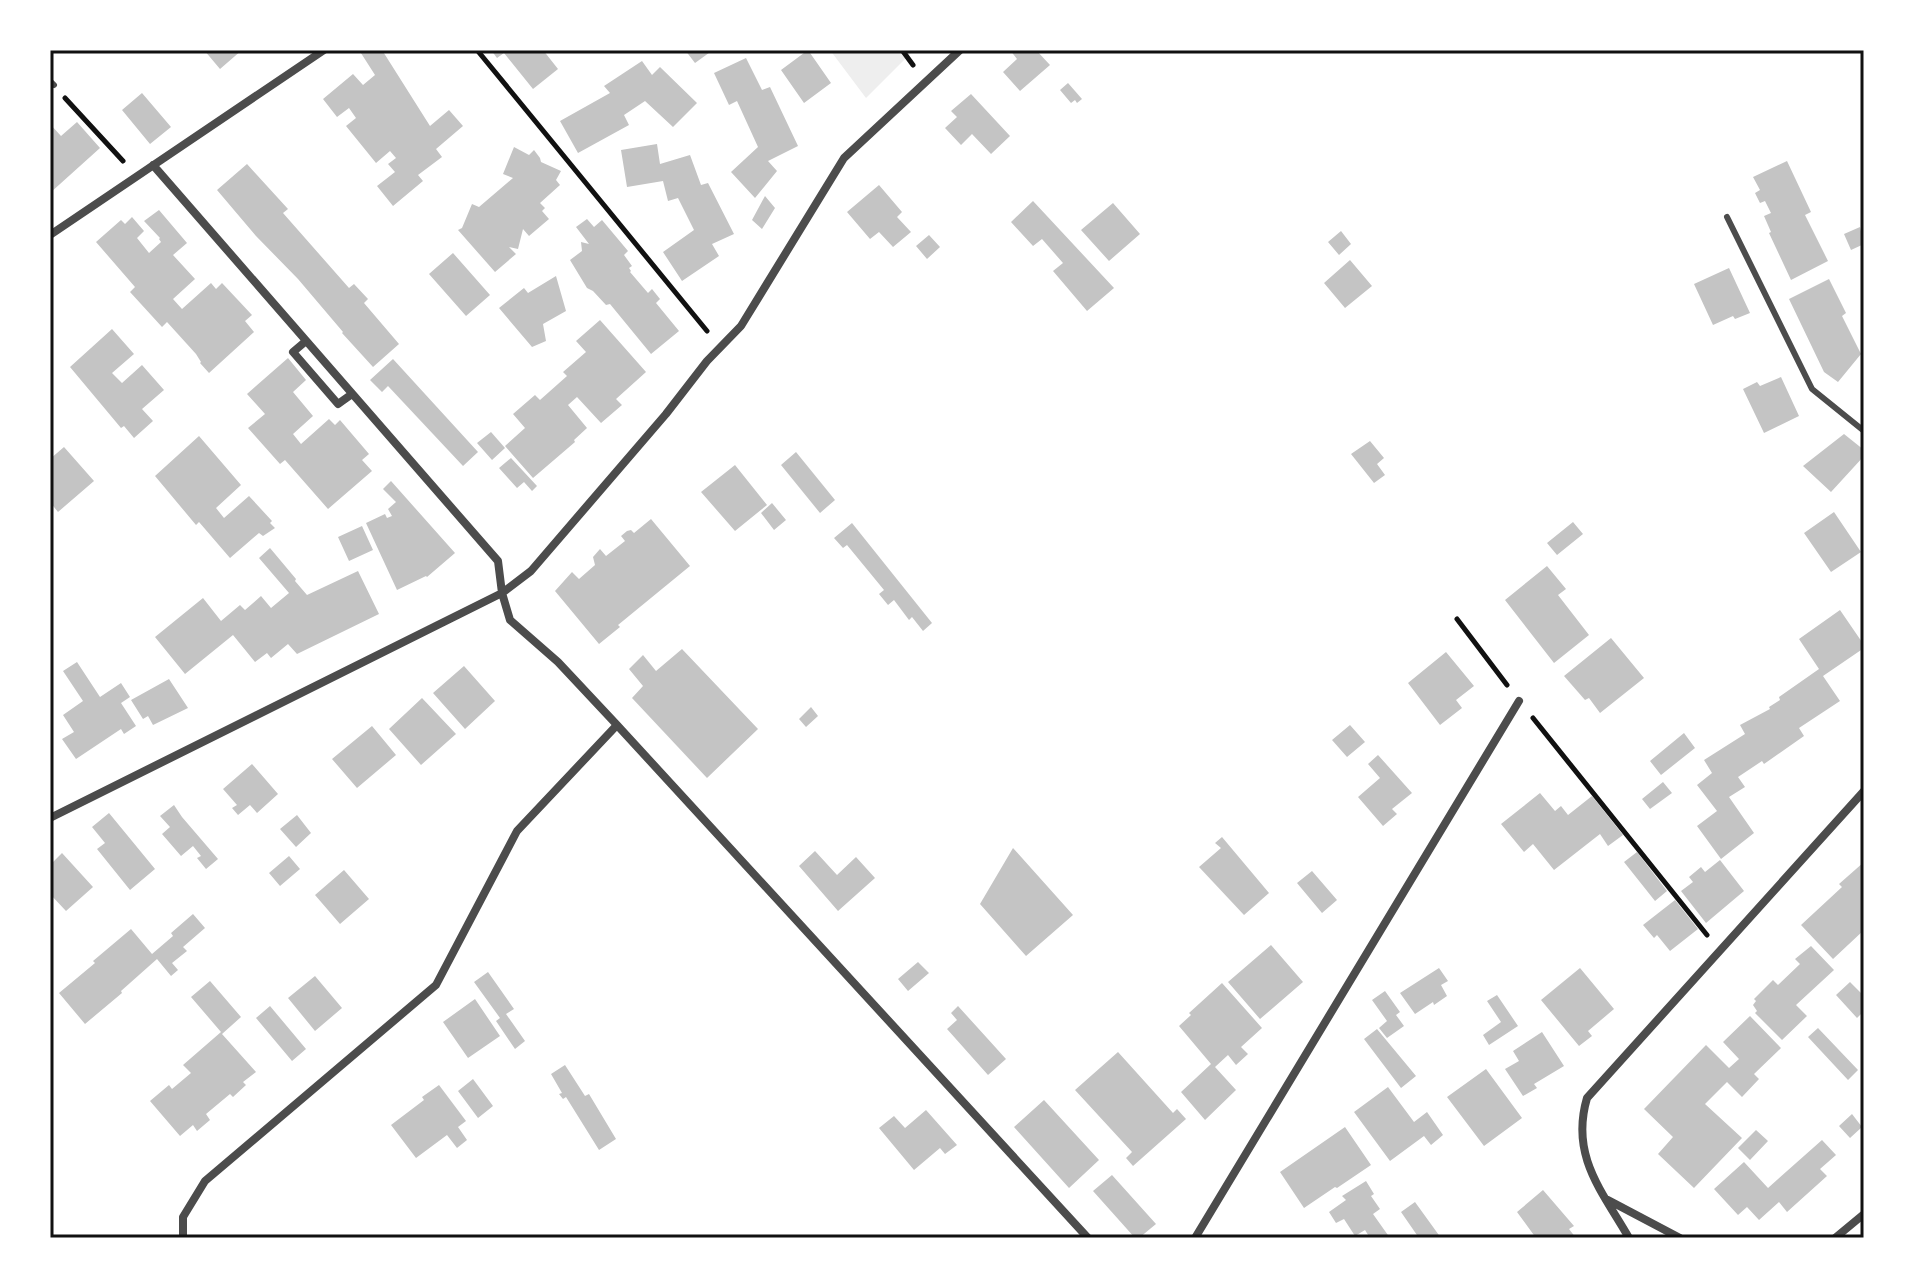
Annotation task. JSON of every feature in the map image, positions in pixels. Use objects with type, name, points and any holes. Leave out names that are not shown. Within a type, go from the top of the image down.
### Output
[{"type":"street","points":[[50,235],[324,50]]},
{"type":"street","points":[[50,818],[502,593],[531,571],[666,414],[707,361],[741,326],[844,158],[960,50]]},
{"type":"street","points":[[153,165],[498,561],[502,593],[510,620],[558,662],[617,725],[1088,1238]]},
{"type":"street","points":[[306,341],[293,352],[338,404],[352,394]]},
{"type":"street","points":[[1195,1238],[1519,701]]},
{"type":"street","points":[[183,1238],[183,1217],[205,1181],[436,985],[517,831],[617,725]]},
{"type":"street","points":[[1629,1238],[1591,1171],[1582,1143],[1582,1115],[1587,1098],[1864,791]]},
{"type":"street","points":[[1607,1199],[1680,1238]]},
{"type":"street","points":[[1835,1238],[1864,1214]]},
{"type":"lane","points":[[1727,217],[1812,389],[1864,431]]},
{"type":"path","points":[[477,50],[702,325],[723,345]]},
{"type":"path","points":[[52,83],[122,162],[134,155]]},
{"type":"path","points":[[1457,619],[1519,701],[1721,950]]},
{"type":"shaded area","points":[[830,50],[914,50],[866,98]]},
{"type":"building","points":[[204,50],[242,50],[220,69]]},
{"type":"building","points":[[359,50],[382,50],[430,126],[449,110],[463,126],[436,149],[442,157],[418,175],[423,181],[393,206],[377,186],[395,172],[388,164],[396,158],[390,151],[376,163],[346,126],[356,118],[349,108],[337,117],[323,99],[353,74],[363,85],[375,75]]},
{"type":"building","points":[[491,50],[543,50],[558,69],[533,89],[504,53],[497,58]]},
{"type":"building","points":[[685,50],[713,50],[695,63]]},
{"type":"building","points":[[808,50],[831,83],[804,103],[781,70]]},
{"type":"building","points":[[1010,50],[1036,50],[1050,65],[1020,91],[1003,72],[1017,59]]},
{"type":"building","points":[[746,58],[762,90],[770,87],[798,146],[768,161],[777,171],[755,198],[731,172],[758,147],[737,101],[729,105],[714,73]]},
{"type":"building","points":[[642,61],[652,75],[660,67],[697,103],[673,127],[645,101],[624,115],[629,125],[578,153],[560,121],[610,93],[604,86]]},
{"type":"building","points":[[1068,83],[1082,99],[1077,103],[1075,100],[1071,103],[1060,90]]},
{"type":"building","points":[[142,93],[171,127],[150,144],[122,110]]},
{"type":"building","points":[[971,94],[1010,136],[991,154],[972,134],[961,145],[945,128],[957,117],[951,111]]},
{"type":"building","points":[[77,122],[100,148],[50,193],[50,124],[61,136]]},
{"type":"building","points":[[657,144],[660,164],[690,155],[701,185],[708,183],[734,234],[712,244],[719,256],[682,281],[663,252],[694,230],[678,198],[668,201],[663,181],[627,187],[621,150]]},
{"type":"building","points":[[514,147],[529,155],[534,150],[541,162],[561,171],[556,180],[560,185],[540,203],[549,219],[529,236],[523,229],[518,249],[509,247],[516,254],[495,272],[458,230],[462,228],[472,204],[479,207],[513,178],[503,174]]},
{"type":"building","points":[[1787,161],[1811,212],[1805,215],[1828,261],[1791,280],[1769,233],[1764,216],[1771,213],[1765,201],[1760,203],[1755,193],[1760,190],[1753,177]]},
{"type":"building","points":[[247,164],[288,209],[283,213],[349,288],[354,284],[368,299],[364,303],[399,344],[373,367],[217,190]]},
{"type":"building","points":[[879,185],[902,212],[897,217],[911,232],[893,247],[879,232],[870,239],[847,212]]},
{"type":"building","points":[[765,196],[775,208],[762,229],[752,220]]},
{"type":"building","points":[[1033,201],[1114,288],[1087,311],[1053,271],[1063,263],[1042,239],[1033,246],[1011,222]]},
{"type":"building","points":[[1113,203],[1140,234],[1109,261],[1081,230]]},
{"type":"building","points":[[159,210],[187,243],[173,255],[195,279],[173,299],[182,309],[211,283],[216,289],[222,283],[252,315],[245,321],[254,332],[209,373],[167,322],[162,327],[130,292],[135,287],[96,242],[121,220],[125,224],[132,217],[144,231],[137,238],[149,253],[161,242],[144,221]]},
{"type":"building","points":[[587,219],[594,227],[602,220],[628,251],[624,255],[632,266],[630,272],[648,293],[652,289],[660,299],[656,303],[679,331],[651,354],[610,304],[606,305],[587,288],[570,260],[582,251],[581,242],[589,244],[576,227]]},
{"type":"building","points":[[1860,227],[1864,244],[1851,250],[1844,234]]},
{"type":"building","points":[[1341,231],[1351,244],[1339,255],[1328,242]]},
{"type":"building","points":[[929,235],[940,247],[927,259],[916,246]]},
{"type":"building","points":[[453,253],[490,295],[466,316],[429,274]]},
{"type":"building","points":[[1350,260],[1372,286],[1345,308],[1324,283]]},
{"type":"building","points":[[1729,268],[1750,313],[1713,325],[1694,284]]},
{"type":"building","points":[[556,276],[566,311],[543,324],[546,341],[532,347],[499,308],[524,288],[528,293]]},
{"type":"building","points":[[1829,279],[1846,313],[1842,316],[1861,354],[1838,382],[1824,372],[1789,299]]},
{"type":"building","points":[[600,320],[646,372],[616,399],[622,405],[601,423],[577,397],[568,405],[587,428],[533,478],[505,446],[525,428],[513,414],[535,395],[540,400],[567,376],[563,372],[586,352],[576,341]]},
{"type":"building","points":[[112,329],[134,354],[112,373],[122,383],[142,365],[164,390],[142,409],[153,421],[134,438],[124,426],[121,428],[70,367]]},
{"type":"building","points":[[288,358],[306,380],[293,392],[313,416],[293,434],[301,444],[329,419],[335,425],[340,420],[369,454],[362,460],[372,471],[328,509],[285,460],[280,464],[248,428],[265,414],[247,394]]},
{"type":"building","points":[[393,359],[478,452],[463,466],[388,386],[382,392],[370,380]]},
{"type":"building","points":[[1781,377],[1799,416],[1764,433],[1743,389],[1757,382],[1760,386]]},
{"type":"building","points":[[491,432],[505,448],[492,460],[477,443]]},
{"type":"building","points":[[1844,434],[1864,450],[1864,456],[1831,492],[1803,466]]},
{"type":"building","points":[[199,436],[241,485],[216,508],[224,518],[249,496],[275,528],[263,536],[259,533],[230,558],[199,522],[196,525],[155,476]]},
{"type":"building","points":[[1370,441],[1384,458],[1377,464],[1385,475],[1374,483],[1351,454]]},
{"type":"building","points":[[64,447],[94,481],[58,512],[50,502],[50,459]]},
{"type":"building","points":[[796,452],[835,500],[820,513],[781,465]]},
{"type":"building","points":[[511,458],[537,486],[532,491],[524,482],[517,488],[499,468]]},
{"type":"building","points":[[735,465],[767,505],[735,531],[701,492]]},
{"type":"building","points":[[391,481],[455,553],[427,577],[397,590],[366,523],[385,514],[387,518],[392,516],[388,509],[396,502],[383,489]]},
{"type":"building","points":[[772,503],[786,520],[774,530],[761,513]]},
{"type":"building","points":[[1834,512],[1861,552],[1831,572],[1804,533]]},
{"type":"building","points":[[651,519],[690,566],[599,644],[555,591],[572,572],[579,579],[595,565],[593,557],[600,549],[606,556],[625,541],[621,536],[627,531],[634,533]]},
{"type":"building","points":[[1573,522],[1583,534],[1557,555],[1547,543]]},
{"type":"building","points":[[852,523],[932,623],[923,631],[912,617],[909,620],[894,600],[888,605],[879,594],[884,590],[847,545],[843,548],[834,538]]},
{"type":"building","points":[[362,526],[373,550],[349,561],[338,537]]},
{"type":"building","points":[[270,548],[307,595],[358,571],[379,614],[297,654],[288,644],[271,658],[267,653],[255,662],[233,635],[185,674],[155,637],[203,598],[221,621],[240,605],[245,610],[261,596],[271,608],[289,593],[259,558]]},
{"type":"building","points":[[1547,566],[1566,589],[1558,595],[1589,635],[1554,663],[1505,600]]},
{"type":"building","points":[[1840,610],[1864,648],[1823,676],[1840,701],[1799,728],[1804,736],[1764,764],[1762,761],[1738,777],[1745,787],[1729,797],[1754,833],[1721,859],[1697,826],[1717,811],[1697,785],[1712,773],[1704,760],[1745,734],[1740,725],[1770,709],[1780,700],[1779,697],[1819,669],[1799,639]]},
{"type":"building","points":[[1611,638],[1644,678],[1600,713],[1589,698],[1585,700],[1564,676]]},
{"type":"building","points":[[682,649],[758,729],[707,778],[632,698],[643,686],[629,669],[643,655],[656,671]]},
{"type":"building","points":[[1446,652],[1474,686],[1456,700],[1462,708],[1440,725],[1408,683]]},
{"type":"building","points":[[77,662],[100,697],[121,683],[130,697],[121,703],[136,726],[124,734],[121,729],[76,759],[62,739],[74,732],[63,715],[83,701],[63,671]]},
{"type":"building","points":[[464,666],[495,701],[465,729],[433,693]]},
{"type":"building","points":[[169,679],[188,708],[153,725],[148,716],[143,719],[131,700]]},
{"type":"building","points":[[422,698],[456,734],[421,765],[389,729]]},
{"type":"building","points":[[811,707],[818,716],[806,727],[799,719]]},
{"type":"building","points":[[1350,725],[1365,742],[1347,757],[1332,740]]},
{"type":"building","points":[[372,726],[396,755],[357,788],[332,759]]},
{"type":"building","points":[[1684,733],[1695,748],[1661,775],[1650,761]]},
{"type":"building","points":[[1378,755],[1412,793],[1392,809],[1397,814],[1383,826],[1358,797],[1380,778],[1368,764]]},
{"type":"building","points":[[252,764],[278,794],[257,813],[250,805],[238,815],[232,808],[237,805],[223,789]]},
{"type":"building","points":[[1663,782],[1672,793],[1650,809],[1642,799]]},
{"type":"building","points":[[1540,793],[1555,811],[1561,806],[1568,815],[1592,796],[1623,835],[1608,846],[1600,834],[1554,870],[1533,844],[1524,852],[1501,824]]},
{"type":"building","points":[[174,805],[218,859],[206,869],[197,858],[201,856],[193,846],[181,856],[162,834],[170,827],[160,816]]},
{"type":"building","points":[[109,813],[155,869],[130,890],[97,849],[105,843],[92,827]]},
{"type":"building","points":[[297,815],[311,833],[296,847],[280,829]]},
{"type":"building","points":[[1222,837],[1269,893],[1244,915],[1199,867],[1221,848],[1215,843]]},
{"type":"building","points":[[1013,848],[1073,915],[1026,956],[980,904]]},
{"type":"building","points":[[815,851],[837,875],[856,857],[875,878],[838,911],[799,866]]},
{"type":"building","points":[[1637,852],[1667,891],[1655,901],[1624,862]]},
{"type":"building","points":[[62,853],[93,887],[66,911],[50,894],[50,865]]},
{"type":"building","points":[[289,856],[300,869],[280,886],[269,873]]},
{"type":"building","points":[[1720,860],[1744,891],[1706,923],[1681,891],[1693,882],[1689,877],[1701,867],[1705,872]]},
{"type":"building","points":[[1864,862],[1864,930],[1833,959],[1801,925]]},
{"type":"building","points":[[344,870],[369,899],[340,924],[315,895]]},
{"type":"building","points":[[1312,871],[1337,900],[1322,913],[1297,883]]},
{"type":"building","points":[[1675,900],[1698,929],[1670,951],[1657,935],[1654,938],[1643,925]]},
{"type":"building","points":[[193,914],[205,928],[183,947],[187,951],[172,963],[178,970],[171,976],[157,959],[85,1024],[59,993],[131,929],[152,954]]},
{"type":"building","points":[[1271,945],[1303,982],[1260,1019],[1228,982]]},
{"type":"building","points":[[1811,946],[1834,970],[1796,1005],[1807,1016],[1782,1040],[1755,1013],[1754,999],[1773,980],[1778,985],[1800,964],[1795,959]]},
{"type":"building","points":[[918,962],[929,973],[908,991],[898,979]]},
{"type":"building","points":[[1439,968],[1448,981],[1441,985],[1447,996],[1415,1014],[1400,993]]},
{"type":"building","points":[[1580,968],[1614,1009],[1588,1031],[1592,1036],[1579,1046],[1541,1000]]},
{"type":"building","points":[[488,972],[514,1009],[506,1014],[525,1041],[515,1049],[496,1021],[500,1018],[474,982]]},
{"type":"building","points":[[315,976],[342,1008],[315,1031],[288,998]]},
{"type":"building","points":[[210,981],[241,1017],[222,1034],[256,1072],[243,1082],[246,1085],[233,1097],[230,1094],[206,1114],[210,1120],[197,1131],[193,1125],[180,1136],[150,1101],[169,1085],[172,1089],[191,1073],[183,1065],[221,1032],[191,997]]},
{"type":"building","points":[[1850,982],[1864,996],[1864,1011],[1857,1018],[1836,995]]},
{"type":"building","points":[[1222,983],[1262,1028],[1241,1047],[1248,1054],[1236,1065],[1228,1055],[1215,1067],[1236,1090],[1205,1120],[1181,1092],[1211,1064],[1179,1026]]},
{"type":"building","points":[[1385,991],[1400,1012],[1396,1015],[1404,1026],[1387,1038],[1379,1028],[1387,1021],[1372,1000]]},
{"type":"building","points":[[1497,995],[1518,1026],[1489,1045],[1483,1035],[1501,1022],[1487,1001]]},
{"type":"building","points":[[475,999],[500,1036],[468,1058],[443,1022]]},
{"type":"building","points":[[270,1006],[306,1049],[292,1061],[256,1018]]},
{"type":"building","points":[[958,1006],[1006,1059],[988,1075],[947,1029],[957,1020],[951,1013]]},
{"type":"building","points":[[1750,1016],[1781,1048],[1754,1074],[1759,1079],[1742,1097],[1727,1082],[1705,1104],[1742,1138],[1694,1188],[1658,1154],[1673,1137],[1644,1109],[1706,1045],[1729,1068],[1739,1059],[1723,1042]]},
{"type":"building","points":[[1818,1028],[1858,1070],[1848,1080],[1808,1037]]},
{"type":"building","points":[[1377,1029],[1416,1076],[1401,1088],[1364,1039]]},
{"type":"building","points":[[1542,1032],[1564,1066],[1534,1084],[1537,1088],[1523,1096],[1505,1069],[1519,1061],[1513,1051]]},
{"type":"building","points":[[1118,1052],[1173,1113],[1177,1109],[1186,1119],[1133,1166],[1126,1158],[1132,1152],[1075,1090]]},
{"type":"building","points":[[565,1065],[585,1096],[589,1094],[616,1139],[599,1150],[566,1097],[563,1099],[559,1094],[562,1093],[551,1074]]},
{"type":"building","points":[[1486,1069],[1522,1118],[1484,1146],[1447,1097]]},
{"type":"building","points":[[473,1079],[493,1106],[478,1118],[458,1091]]},
{"type":"building","points":[[439,1085],[466,1121],[458,1127],[467,1140],[457,1148],[447,1135],[416,1158],[391,1125]]},
{"type":"building","points":[[1388,1087],[1414,1122],[1427,1112],[1443,1135],[1431,1145],[1424,1136],[1390,1161],[1354,1112]]},
{"type":"building","points":[[1044,1100],[1099,1160],[1069,1188],[1014,1127]]},
{"type":"building","points":[[926,1110],[957,1145],[945,1154],[940,1148],[914,1170],[879,1128],[894,1116],[905,1128]]},
{"type":"building","points":[[1852,1114],[1862,1127],[1850,1138],[1839,1126]]},
{"type":"building","points":[[1345,1127],[1371,1165],[1304,1208],[1280,1172]]},
{"type":"building","points":[[1756,1130],[1768,1141],[1750,1160],[1738,1148]]},
{"type":"building","points":[[1822,1140],[1836,1155],[1820,1169],[1827,1176],[1787,1212],[1779,1202],[1759,1220],[1747,1207],[1738,1215],[1714,1189],[1744,1162],[1768,1188]]},
{"type":"building","points":[[1112,1175],[1156,1224],[1139,1238],[1135,1238],[1093,1191]]},
{"type":"building","points":[[1366,1181],[1380,1209],[1373,1214],[1390,1238],[1370,1238],[1365,1230],[1355,1236],[1344,1219],[1336,1223],[1329,1212],[1346,1200],[1342,1196]]},
{"type":"building","points":[[1543,1190],[1574,1226],[1569,1229],[1576,1238],[1536,1238],[1517,1212]]},
{"type":"building","points":[[1415,1202],[1441,1238],[1419,1238],[1401,1212]]}]
